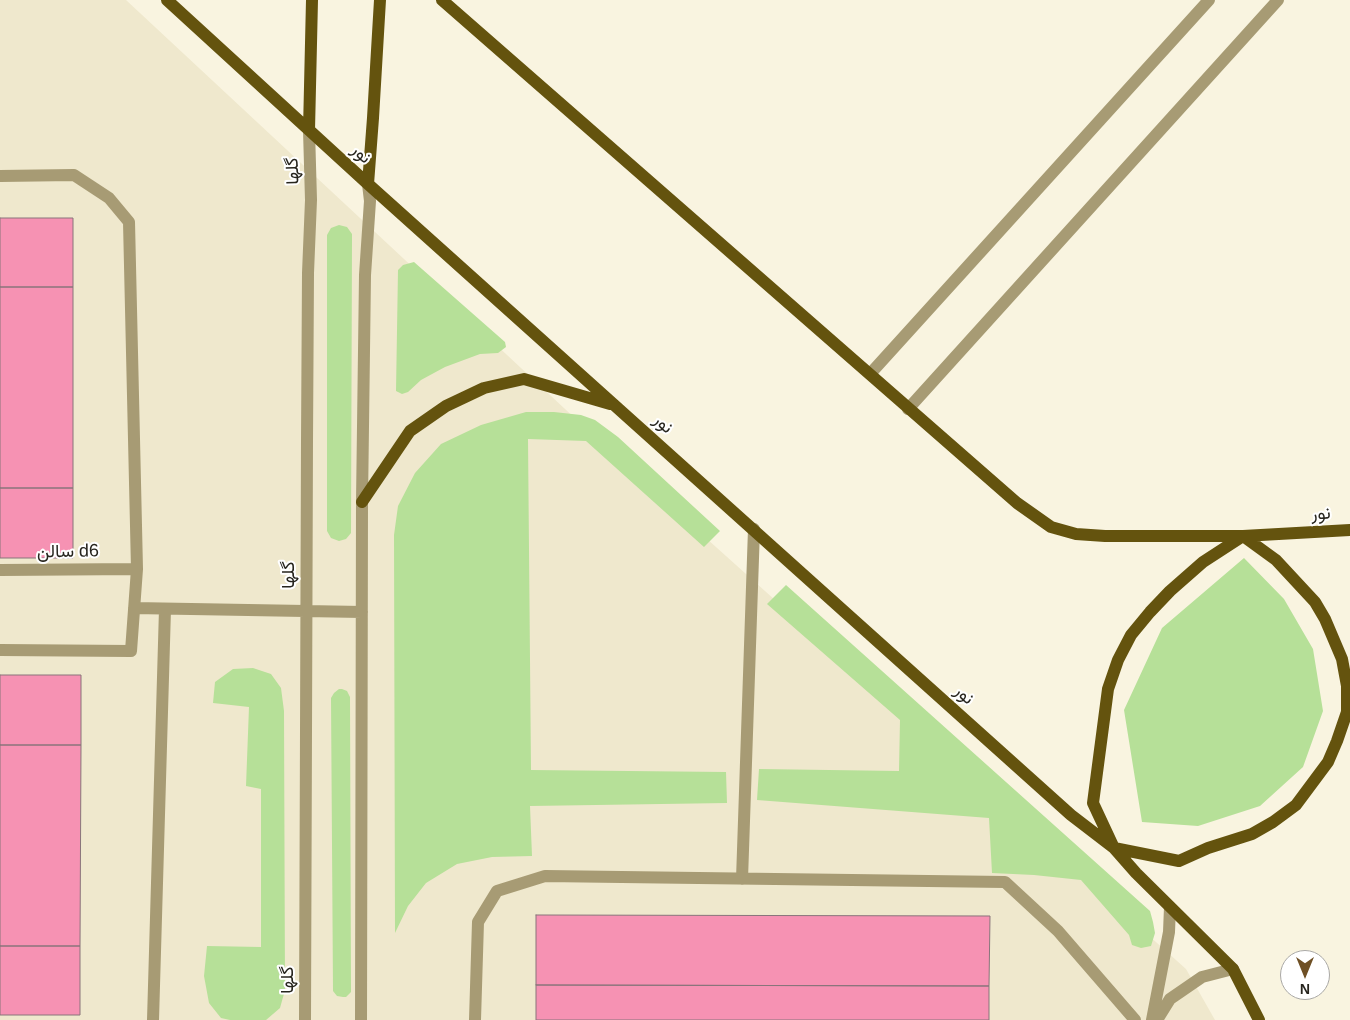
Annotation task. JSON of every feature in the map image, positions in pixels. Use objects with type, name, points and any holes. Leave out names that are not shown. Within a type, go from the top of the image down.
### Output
[{"type":"main road","name":"نور","points":[[167,0],[368,184],[1071,815],[1114,848],[1136,873],[1234,969],[1259,1020]]},
{"type":"main road","points":[[309,130],[312,0]]},
{"type":"main road","points":[[368,184],[380,0]]},
{"type":"main road","name":"نور","points":[[442,0],[908,409],[1017,503],[1051,527],[1076,534],[1105,536],[1243,536],[1350,530]]},
{"type":"main road","points":[[362,502],[410,431],[446,406],[484,388],[524,379],[615,405]]},
{"type":"main road","points":[[1243,536],[1276,560],[1315,602],[1325,619],[1342,659],[1347,686],[1347,712],[1337,741],[1328,762],[1296,805],[1273,822],[1252,834],[1208,848],[1179,861],[1114,848],[1093,803],[1108,689],[1118,660],[1131,635],[1170,591],[1203,562],[1243,536]]},
{"type":"street","points":[[870,374],[1209,0]]},
{"type":"street","points":[[908,409],[1278,0]]},
{"type":"street","name":"گلها","points":[[305,1020],[308,293],[311,200],[309,130]]},
{"type":"street","points":[[0,176],[74,175],[109,198],[129,222],[137,569],[131,651],[0,650]]},
{"type":"street","points":[[361,1020],[362,502],[365,275],[370,200],[368,184]]},
{"type":"street","points":[[742,878],[754,529]]},
{"type":"street","name":"سالن d6","points":[[0,570],[137,569]]},
{"type":"street","points":[[134,608],[362,612]]},
{"type":"street","points":[[153,1020],[165,609]]},
{"type":"street","points":[[475,1020],[478,922],[497,891],[545,876],[1005,882],[1058,931],[1135,1020]]},
{"type":"street","points":[[1152,1020],[1168,940],[1170,907]]},
{"type":"street","points":[[1158,1020],[1170,999],[1202,977],[1234,969]]},
{"type":"shaded area","points":[[0,0],[126,0],[638,477],[1186,969],[1215,1020],[0,1020]]},
{"type":"green space","points":[[339,225],[347,227],[352,234],[352,238],[351,533],[346,539],[339,541],[331,538],[327,531],[327,235],[331,228]]},
{"type":"green space","points":[[414,262],[505,342],[506,347],[498,353],[480,354],[445,367],[421,380],[408,392],[402,394],[396,391],[398,270],[403,265]]},
{"type":"green space","points":[[526,412],[554,412],[581,415],[595,420],[618,437],[720,531],[704,547],[586,441],[528,439],[531,770],[726,772],[727,803],[530,806],[532,856],[492,857],[457,864],[426,883],[408,906],[395,933],[394,535],[398,506],[415,473],[441,444],[481,425]]},
{"type":"green space","points":[[1244,558],[1284,599],[1313,649],[1323,711],[1303,767],[1260,806],[1198,826],[1142,822],[1124,710],[1162,628]]},
{"type":"green space","points":[[786,585],[1150,911],[1155,933],[1151,946],[1141,948],[1132,945],[1129,935],[1081,880],[992,873],[989,818],[757,800],[759,769],[899,771],[900,720],[767,604]]},
{"type":"green space","points":[[253,668],[271,674],[281,688],[284,711],[285,990],[280,1008],[266,1020],[230,1020],[221,1018],[209,1003],[204,976],[207,946],[261,947],[261,789],[246,786],[249,707],[213,703],[215,682],[233,669]]},
{"type":"green space","points":[[339,689],[347,691],[350,697],[351,992],[346,997],[337,996],[333,991],[331,698]]},
{"type":"building","points":[[0,218],[73,218],[73,287],[0,287]]},
{"type":"building","points":[[0,287],[73,287],[73,488],[0,488]]},
{"type":"building","points":[[0,488],[73,488],[73,558],[0,558]]},
{"type":"building","points":[[0,675],[81,675],[81,745],[0,745]]},
{"type":"building","points":[[0,745],[81,745],[80,946],[0,946]]},
{"type":"building","points":[[536,915],[990,916],[989,986],[536,985]]},
{"type":"building","points":[[0,946],[80,946],[80,1015],[0,1015]]},
{"type":"building","points":[[536,985],[989,986],[989,1020],[536,1020]]}]
